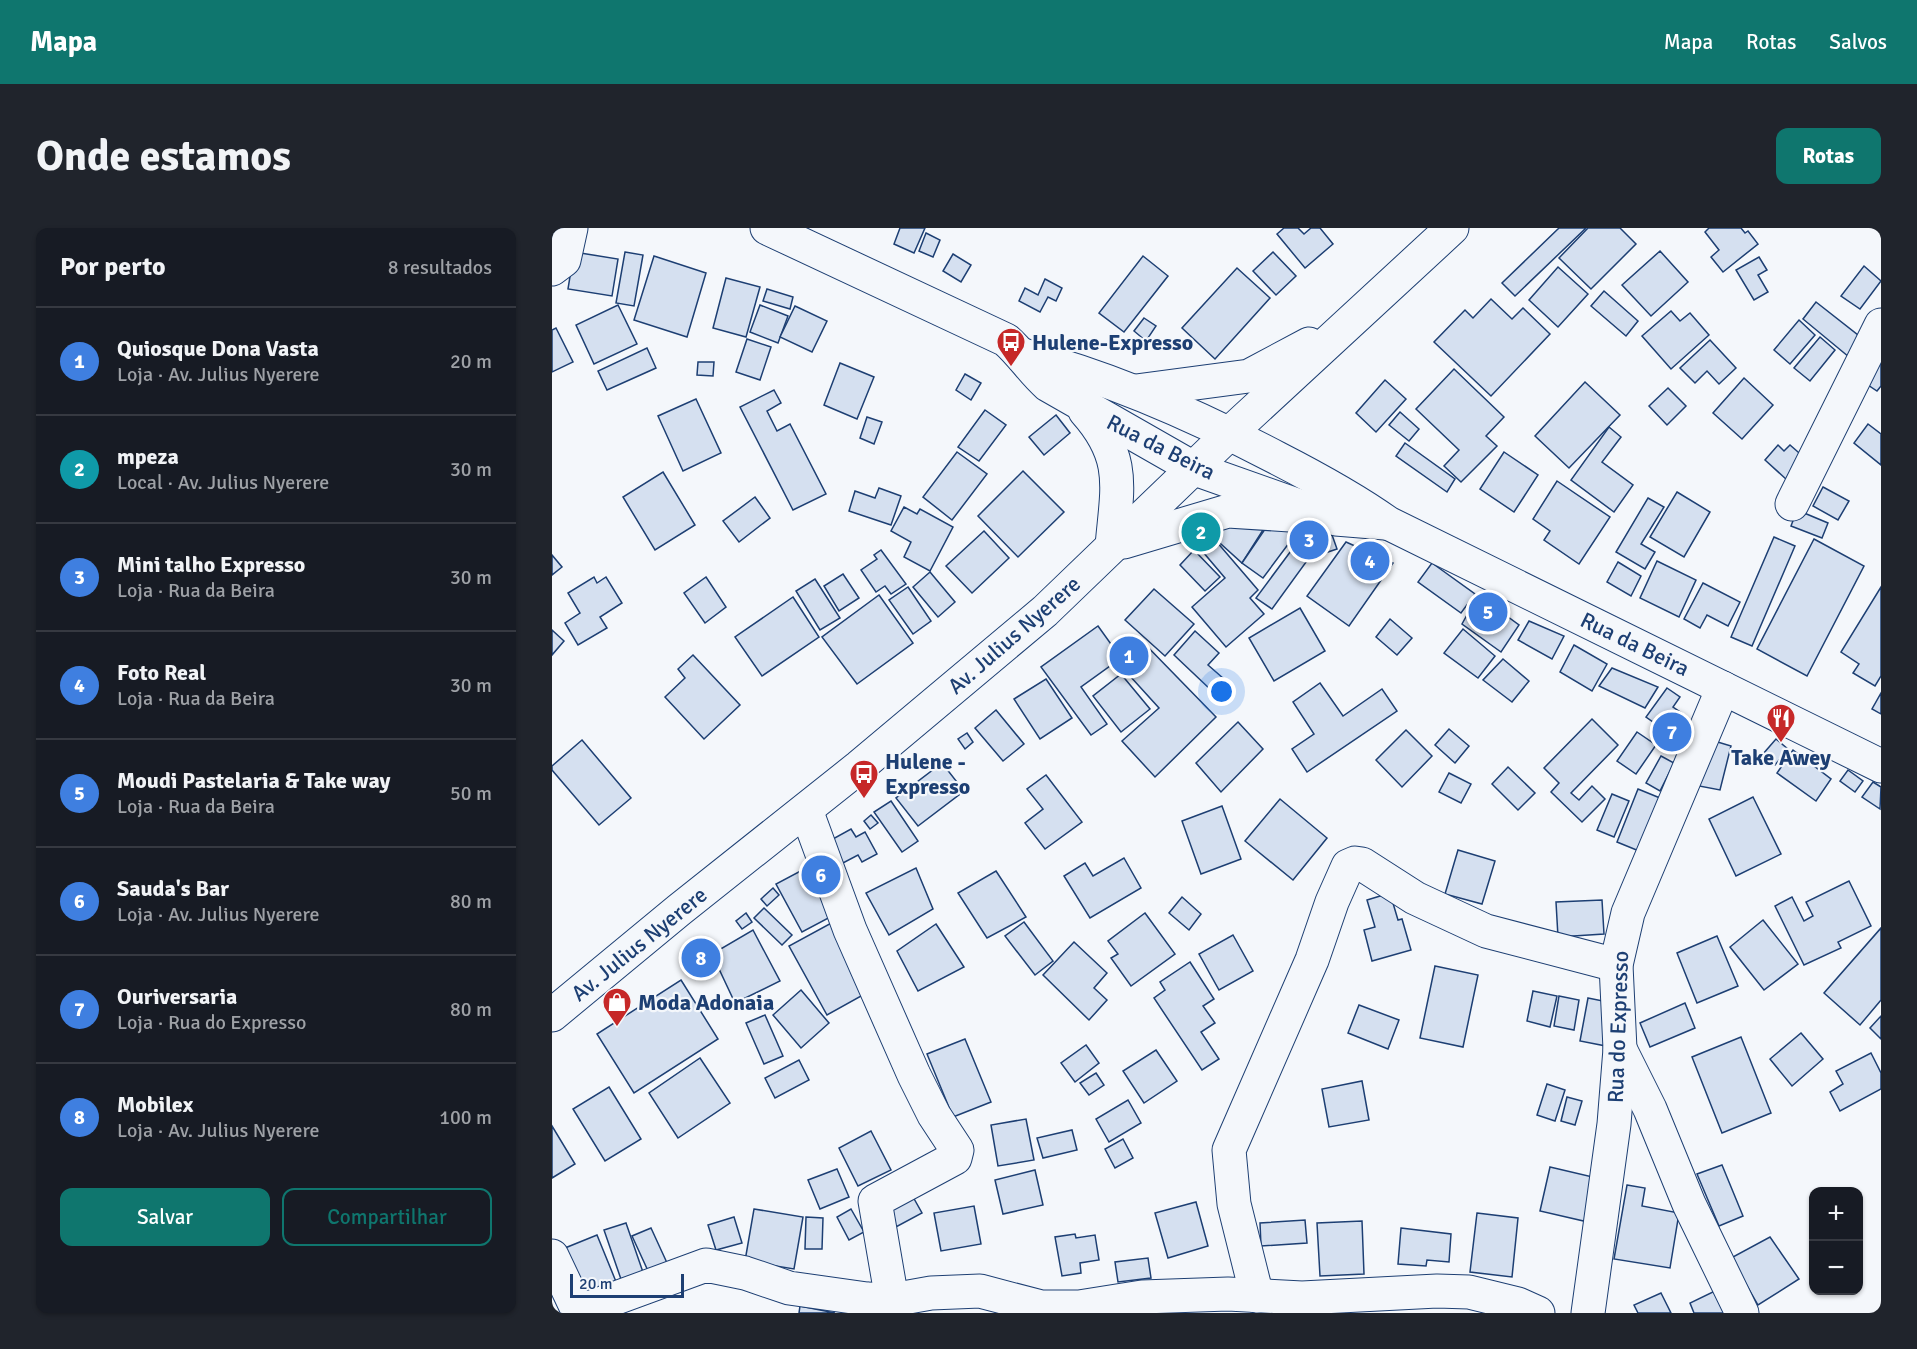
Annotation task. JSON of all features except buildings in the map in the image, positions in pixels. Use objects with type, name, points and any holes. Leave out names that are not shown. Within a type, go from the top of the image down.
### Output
[{"type":"street","points":[[552,270],[564,260],[571,228]]},
{"type":"street","name":"Rua da Beira","points":[[767,228],[1015,347],[1134,391],[1230,433],[1336,489],[1388,523],[1881,766]]},
{"type":"street","name":"Av. Julius Nyerere","points":[[552,1015],[679,910],[806,810],[1045,611],[1230,433],[1452,228]]},
{"type":"street","points":[[1134,391],[1249,376],[1293,354],[1358,315]]},
{"type":"street","points":[[1792,504],[1881,325]]},
{"type":"street","name":"Rua da Beira","points":[[1015,347],[1035,374],[1048,385],[1195,469],[1336,519],[1388,523]]},
{"type":"street","points":[[1079,404],[1102,430],[1119,473],[1112,546],[1228,511],[1336,519]]},
{"type":"street","name":"Rua do Expresso","points":[[1588,1313],[1614,1124],[1620,1049],[1616,965],[1628,913],[1675,795],[1722,688]]},
{"type":"street","points":[[806,810],[850,930],[919,1085],[934,1115],[957,1150],[955,1158],[915,1182],[874,1201],[892,1300]]},
{"type":"street","points":[[1257,1296],[1234,1204],[1229,1150],[1312,960],[1348,866],[1355,862],[1362,864],[1415,898],[1486,931],[1616,965]]},
{"type":"street","points":[[1620,1049],[1650,1109],[1689,1204],[1742,1313]]},
{"type":"street","points":[[552,1256],[579,1313],[706,1265],[826,1295],[892,1300],[931,1293],[980,1291],[1041,1307],[1103,1308],[1142,1297],[1302,1298],[1368,1293],[1469,1292],[1518,1304],[1538,1313]]},
{"type":"place","name":"Hulene-Expresso","points":[[1011,368]]},
{"type":"place","name":"mpeza","points":[[1201,532]]},
{"type":"place","name":"Mini talho Expresso","points":[[1309,540]]},
{"type":"place","name":"Foto Real","points":[[1370,561]]},
{"type":"place","name":"Moudi Pastelaria & Take way","points":[[1488,612]]},
{"type":"place","name":"Quiosque Dona Vasta","points":[[1129,656]]},
{"type":"place","name":"Ouriversaria","points":[[1672,732]]},
{"type":"place","name":"Take Awey","points":[[1781,744]]},
{"type":"place","name":"Hulene - Expresso","points":[[864,800]]},
{"type":"place","name":"Sauda's Bar","points":[[821,875]]},
{"type":"place","name":"Mobilex","points":[[701,958]]},
{"type":"place","name":"Moda Adonaia","points":[[617,1028]]}]
